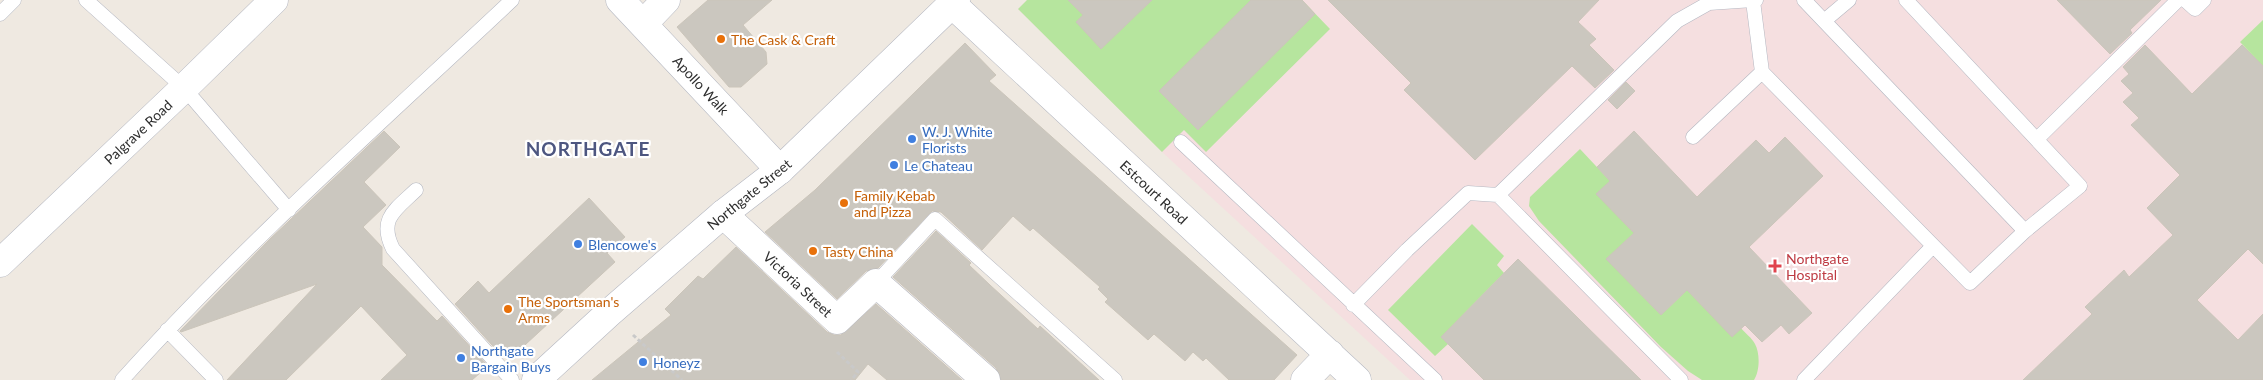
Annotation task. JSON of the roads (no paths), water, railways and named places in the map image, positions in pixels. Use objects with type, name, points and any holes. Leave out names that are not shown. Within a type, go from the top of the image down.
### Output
[{"type":"street","name":"Palgrave Road","points":[[0,263],[274,0]]},
{"type":"street","name":"Apollo Walk","points":[[620,0],[644,23],[780,170]]},
{"type":"street","points":[[644,23],[666,0]]},
{"type":"street","name":"Northgate Street","points":[[536,380],[609,313],[723,214],[780,170],[954,2]]},
{"type":"street","name":"Estcourt Road","points":[[954,2],[1357,380]]},
{"type":"street","name":"Victoria Street","points":[[723,214],[837,320],[876,283]]},
{"type":"street","points":[[876,283],[986,380]]},
{"type":"street","points":[[1305,380],[1330,354]]},
{"type":"lane","points":[[0,14],[14,0]]},
{"type":"lane","points":[[86,0],[184,88],[289,210]]},
{"type":"lane","points":[[122,380],[167,330],[289,210],[512,0]]},
{"type":"lane","points":[[1498,195],[1677,21],[1709,3],[1754,0],[1762,72],[1970,283],[2025,231],[2080,186],[1906,0]]},
{"type":"lane","points":[[1804,0],[2025,231]]},
{"type":"lane","points":[[1824,21],[1849,0]]},
{"type":"lane","points":[[2037,139],[2178,0]]},
{"type":"lane","points":[[2185,0],[2195,9],[2204,0]]},
{"type":"lane","points":[[1693,136],[1762,72]]},
{"type":"lane","points":[[1181,142],[1435,380]]},
{"type":"lane","points":[[416,190],[390,215],[386,228],[392,249],[512,380]]},
{"type":"lane","points":[[1353,305],[1407,250],[1468,193],[1498,195],[1681,380]]},
{"type":"lane","points":[[876,283],[935,219],[1116,380]]},
{"type":"lane","points":[[1804,380],[1932,246]]},
{"type":"lane","points":[[167,330],[216,380]]},
{"type":"place","name":"The Cask & Craft","points":[[721,39]]},
{"type":"place","name":"W. J. White Florists","points":[[912,139]]},
{"type":"place","name":"Le Chateau","points":[[894,165]]},
{"type":"place","name":"Family Kebab and Pizza","points":[[844,203]]},
{"type":"place","name":"Blencowe's","points":[[578,244]]},
{"type":"place","name":"Tasty China","points":[[813,251]]},
{"type":"place","name":"Northgate Hospital","points":[[1775,266]]},
{"type":"place","name":"The Sportsman's Arms","points":[[508,309]]},
{"type":"place","name":"Northgate Bargain Buys","points":[[461,358]]},
{"type":"place","name":"Honeyz","points":[[643,362]]},
{"type":"district","name":"NORTHGATE","points":[[588,148]]}]
